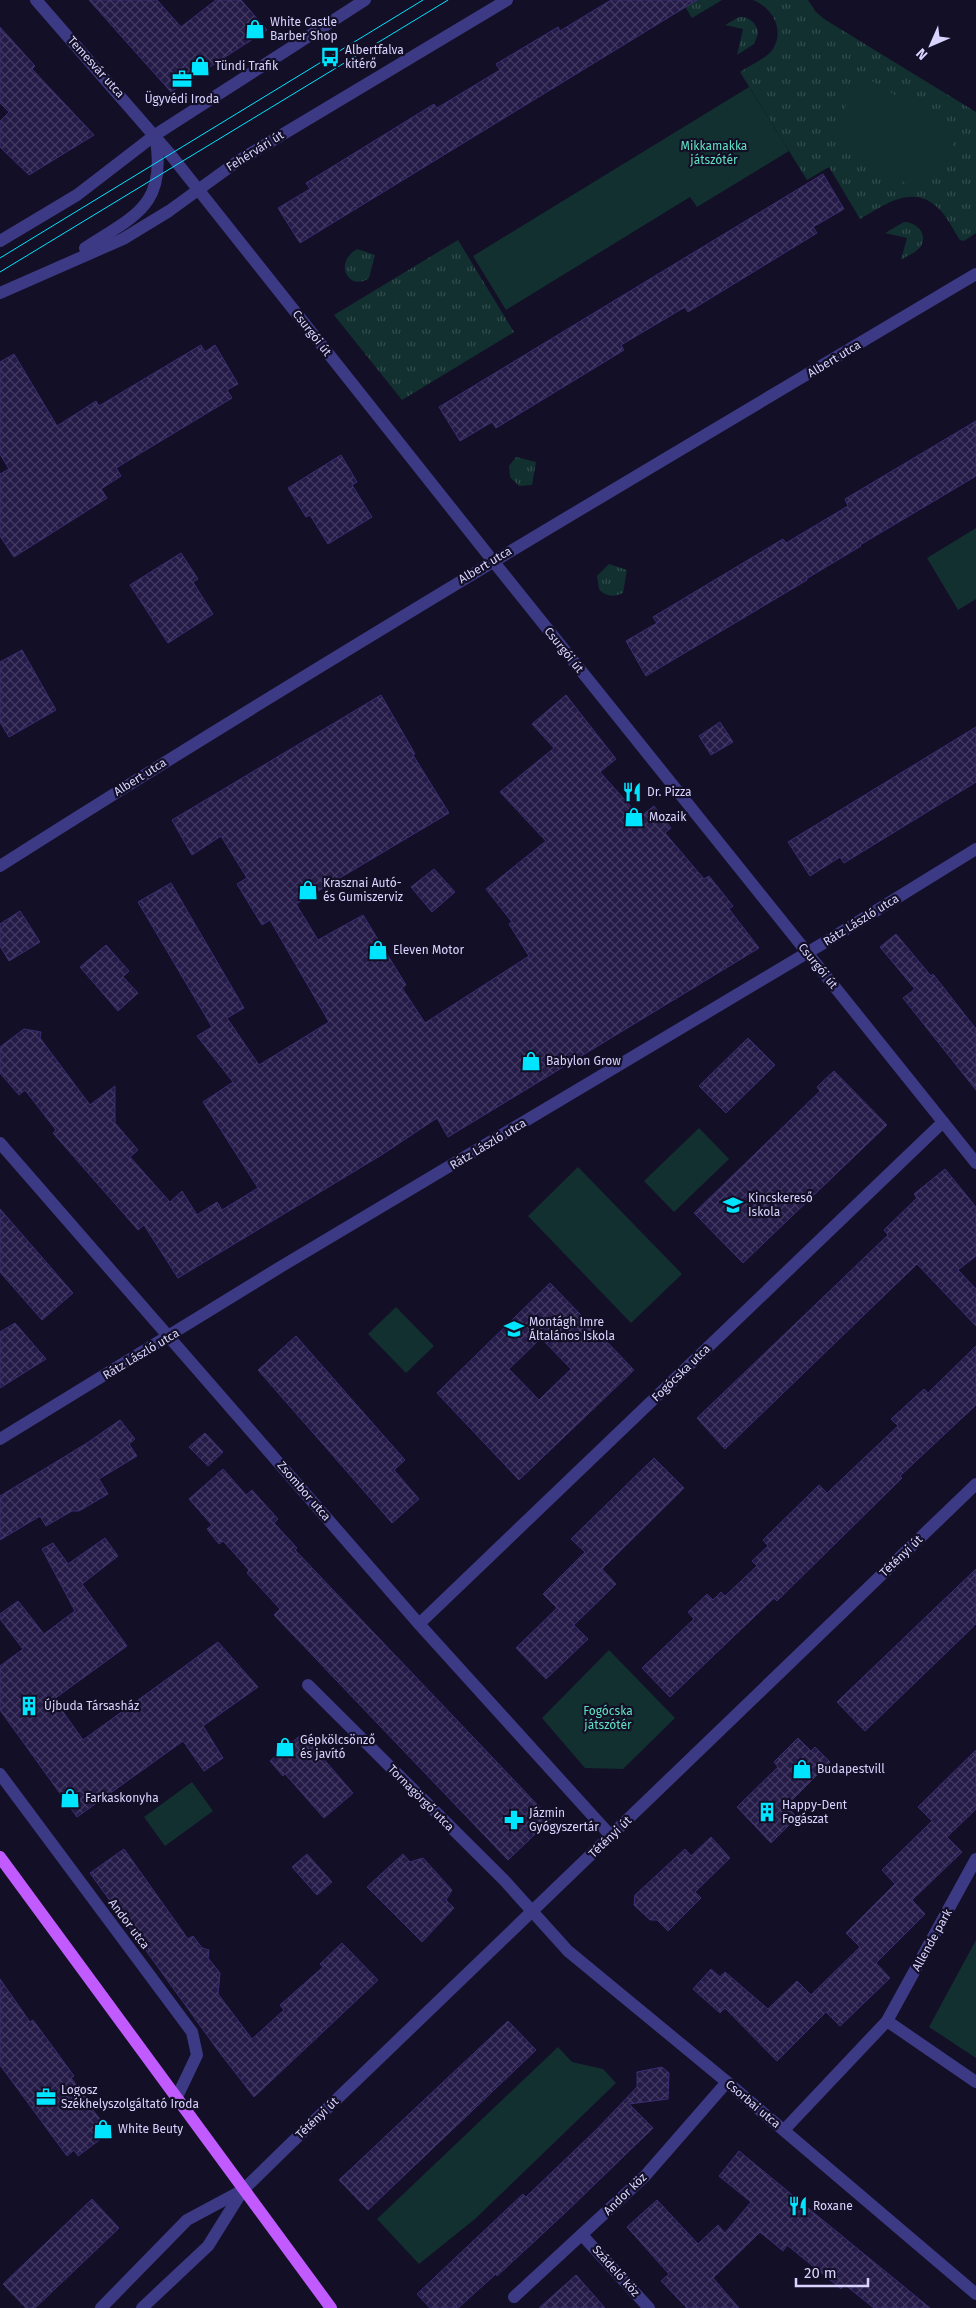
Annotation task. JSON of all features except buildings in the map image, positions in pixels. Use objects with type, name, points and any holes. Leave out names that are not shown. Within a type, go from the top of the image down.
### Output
[{"type":"main road","points":[[0,1857],[331,2308]]},
{"type":"street","name":"Temesvár utca","points":[[36,0],[155,135]]},
{"type":"street","points":[[0,241],[77,195],[155,135],[365,0]]},
{"type":"street","name":"Fehérvári út","points":[[0,293],[56,266],[123,238],[170,211],[238,161],[506,0]]},
{"type":"street","points":[[56,266],[136,214],[149,201],[158,176],[159,160],[155,135]]},
{"type":"street","name":"Csurgói út","points":[[155,135],[492,561],[976,1163]]},
{"type":"street","name":"Albert utca","points":[[0,866],[136,779],[492,561],[976,274]]},
{"type":"street","name":"Rátz László utca","points":[[0,1439],[976,849]]},
{"type":"street","name":"Fogócska utca","points":[[418,1624],[943,1122]]},
{"type":"street","name":"Zsombor utca","points":[[0,1143],[418,1624],[611,1836]]},
{"type":"street","name":"Tétényi út","points":[[142,2308],[208,2246],[243,2190],[976,1484]]},
{"type":"street","name":"Tornagörgő utca","points":[[308,1685],[504,1880],[532,1912]]},
{"type":"street","name":"Andor utca","points":[[0,1774],[192,2032],[197,2055],[176,2099]]},
{"type":"street","name":"Allende park","points":[[784,2130],[888,2021],[976,1859]]},
{"type":"street","name":"Csorbai utca","points":[[532,1912],[568,1951],[727,2082],[976,2294]]},
{"type":"street","points":[[888,2021],[976,2082]]},
{"type":"street","name":"Andor köz","points":[[514,2297],[645,2176],[727,2082]]},
{"type":"street","name":"Tétényi út","points":[[101,2308],[187,2220],[243,2190]]},
{"type":"street","name":"Szádelő köz","points":[[582,2234],[650,2308]]},
{"type":"green space","points":[[681,0],[722,0],[692,18]]},
{"type":"green space","points":[[753,0],[808,0],[815,11],[824,19],[976,112],[976,233],[964,241],[960,240],[941,211],[919,197],[899,199],[860,219],[829,167],[807,180],[740,72],[758,62],[773,49],[778,34],[775,20],[771,14],[760,3]]},
{"type":"green space","points":[[739,17],[752,21],[758,30],[758,34],[754,44],[737,55],[743,29],[725,25]]},
{"type":"green space","points":[[862,75],[961,136],[952,144],[959,151],[915,189],[845,147],[836,144],[852,82]]},
{"type":"green space","name":"Mikkamakka játszótér","points":[[749,87],[789,151],[697,207],[690,197],[506,310],[473,256]]},
{"type":"green space","points":[[904,222],[913,224],[920,229],[923,241],[917,250],[901,260],[907,238],[885,233]]},
{"type":"green space","points":[[458,240],[514,332],[402,400],[334,315]]},
{"type":"green space","points":[[357,249],[375,255],[369,278],[362,281],[350,279],[346,274],[345,268],[350,255]]},
{"type":"green space","points":[[516,457],[536,462],[532,485],[519,486],[510,477],[509,466]]},
{"type":"green space","points":[[976,528],[976,599],[958,610],[927,558]]},
{"type":"green space","points":[[609,564],[627,570],[623,593],[613,596],[601,592],[597,576]]},
{"type":"green space","points":[[699,1128],[729,1159],[674,1212],[644,1181]]},
{"type":"green space","points":[[578,1167],[682,1274],[631,1323],[528,1216]]},
{"type":"green space","points":[[396,1307],[434,1346],[406,1373],[368,1334]]},
{"type":"green space","name":"Fogócska játszótér","points":[[609,1650],[675,1718],[623,1769],[585,1768],[542,1718]]},
{"type":"green space","points":[[192,1782],[213,1811],[165,1846],[144,1817]]},
{"type":"green space","points":[[976,1940],[976,2058],[929,2027]]},
{"type":"green space","points":[[558,2047],[572,2062],[603,2069],[616,2083],[475,2219],[419,2264],[377,2219]]},
{"type":"tram line","points":[[0,258],[423,0]]},
{"type":"tram line","points":[[0,272],[448,0]]},
{"type":"place","name":"White Castle Barber Shop","points":[[255,29]]},
{"type":"place","name":"Albertfalva kitérő","points":[[330,57]]},
{"type":"place","name":"Tündi Trafik","points":[[200,66]]},
{"type":"place","name":"Ügyvédi Iroda","points":[[182,79]]},
{"type":"place","name":"Dr. Pizza","points":[[632,792]]},
{"type":"place","name":"Mozaik","points":[[634,817]]},
{"type":"place","name":"Krasznai Autó- és Gumiszerviz","points":[[308,890]]},
{"type":"place","name":"Eleven Motor","points":[[378,950]]},
{"type":"place","name":"Babylon Grow","points":[[531,1061]]},
{"type":"place","name":"Kincskereső Iskola","points":[[733,1205]]},
{"type":"place","name":"Montágh Imre Általános Iskola","points":[[514,1329]]},
{"type":"place","name":"Újbuda Társasház","points":[[29,1706]]},
{"type":"place","name":"Gépkölcsönző és javító","points":[[285,1747]]},
{"type":"place","name":"Budapestvill","points":[[802,1769]]},
{"type":"place","name":"Farkaskonyha","points":[[70,1798]]},
{"type":"place","name":"Happy-Dent Fogászat","points":[[767,1812]]},
{"type":"place","name":"Jázmin Gyógyszertár","points":[[514,1820]]},
{"type":"place","name":"Logosz Székhelyszolgáltató Iroda","points":[[46,2097]]},
{"type":"place","name":"White Beuty","points":[[103,2129]]},
{"type":"place","name":"Roxane","points":[[798,2206]]}]
